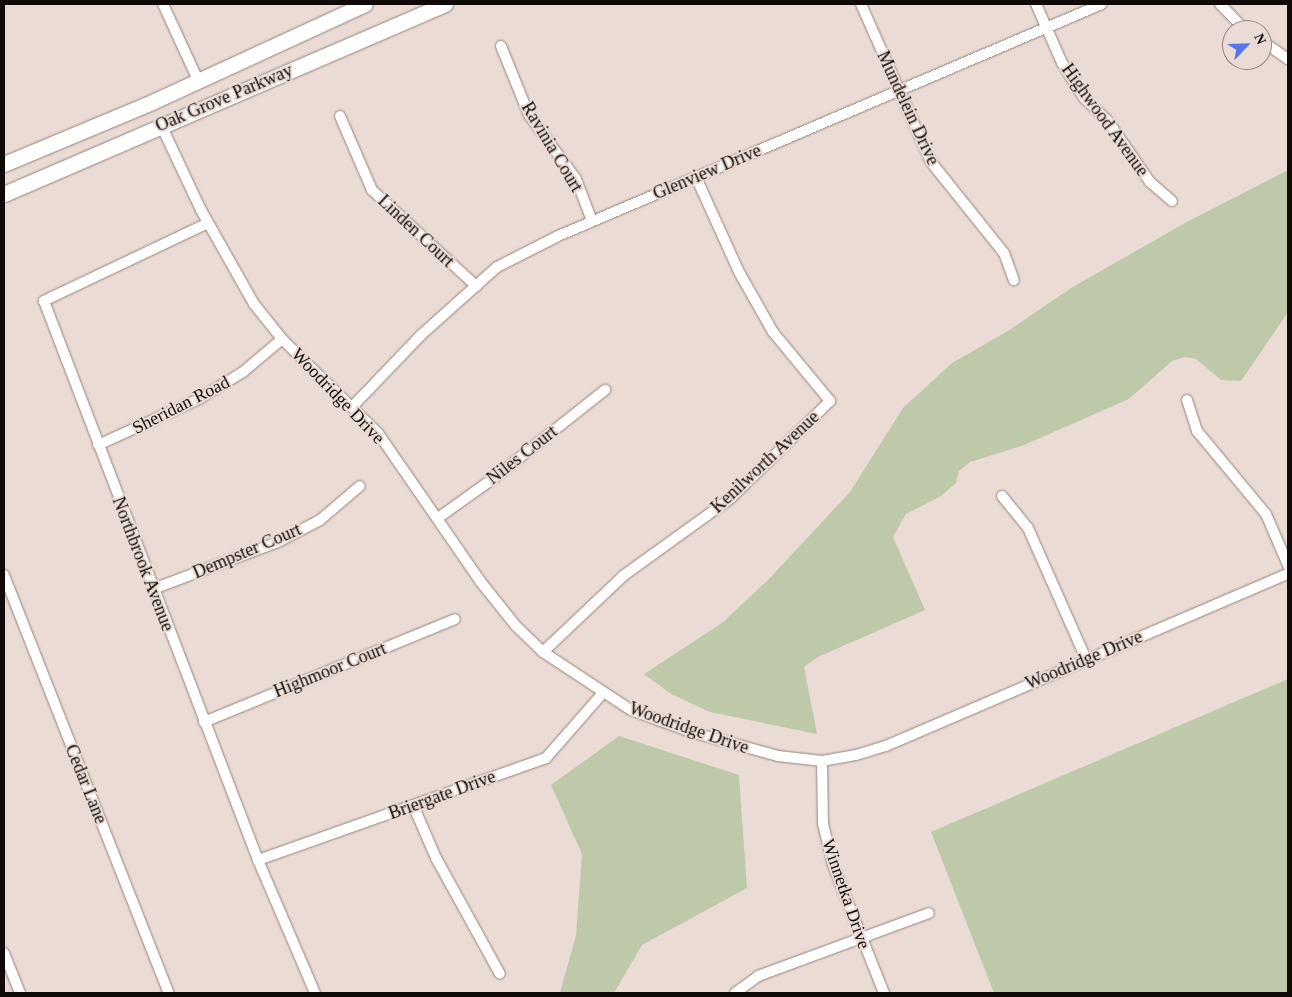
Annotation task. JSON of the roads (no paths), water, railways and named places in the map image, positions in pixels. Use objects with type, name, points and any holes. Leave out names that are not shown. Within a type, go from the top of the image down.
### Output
[{"type":"main road","name":"Oak Grove Parkway","points":[[4,164],[152,102],[364,4]]},
{"type":"main road","name":"Oak Grove Parkway","points":[[4,194],[445,4]]},
{"type":"main road","points":[[152,102],[161,126]]},
{"type":"street","points":[[163,4],[198,80]]},
{"type":"street","name":"Mundelein Drive","points":[[861,4],[931,162],[1004,253],[1014,280]]},
{"type":"street","name":"Highwood Avenue","points":[[1036,4],[1062,63],[1084,98],[1108,120],[1150,182],[1172,201]]},
{"type":"street","name":"Glenview Drive","points":[[353,406],[421,335],[496,267],[592,221],[1102,4]]},
{"type":"street","points":[[1220,4],[1235,20]]},
{"type":"street","name":"Ravinia Court","points":[[501,46],[529,115],[576,179],[592,221]]},
{"type":"street","points":[[1272,48],[1288,58]]},
{"type":"street","name":"Linden Court","points":[[340,116],[372,190],[476,286]]},
{"type":"street","name":"Woodridge Drive","points":[[161,126],[208,223],[254,304],[282,339],[353,406],[378,433],[492,596],[516,626],[543,652],[602,694],[631,710],[690,732],[778,756],[822,761],[886,746],[1288,574]]},
{"type":"street","name":"Kenilworth Avenue","points":[[543,652],[623,576],[731,498],[830,401],[773,332],[739,272],[696,177]]},
{"type":"street","name":"Northbrook Avenue","points":[[208,223],[44,301],[258,860],[315,993]]},
{"type":"street","name":"Sheridan Road","points":[[98,445],[199,400],[243,372],[282,339]]},
{"type":"street","name":"Niles Court","points":[[438,518],[494,478],[604,390]]},
{"type":"street","points":[[1186,400],[1197,431],[1266,514],[1288,565]]},
{"type":"street","name":"Dempster Court","points":[[153,589],[278,542],[320,520],[360,486]]},
{"type":"street","points":[[1002,496],[1028,528],[1086,659]]},
{"type":"street","name":"Cedar Lane","points":[[4,576],[169,993]]},
{"type":"street","name":"Highmoor Court","points":[[204,722],[455,619]]},
{"type":"street","name":"Briergate Drive","points":[[258,860],[546,758],[602,694]]},
{"type":"street","name":"Winnetka Drive","points":[[822,761],[822,824],[833,865],[860,938],[884,993]]},
{"type":"street","points":[[413,805],[436,858],[500,974]]},
{"type":"street","points":[[734,993],[758,976],[929,913]]},
{"type":"street","points":[[4,953],[20,993]]}]
